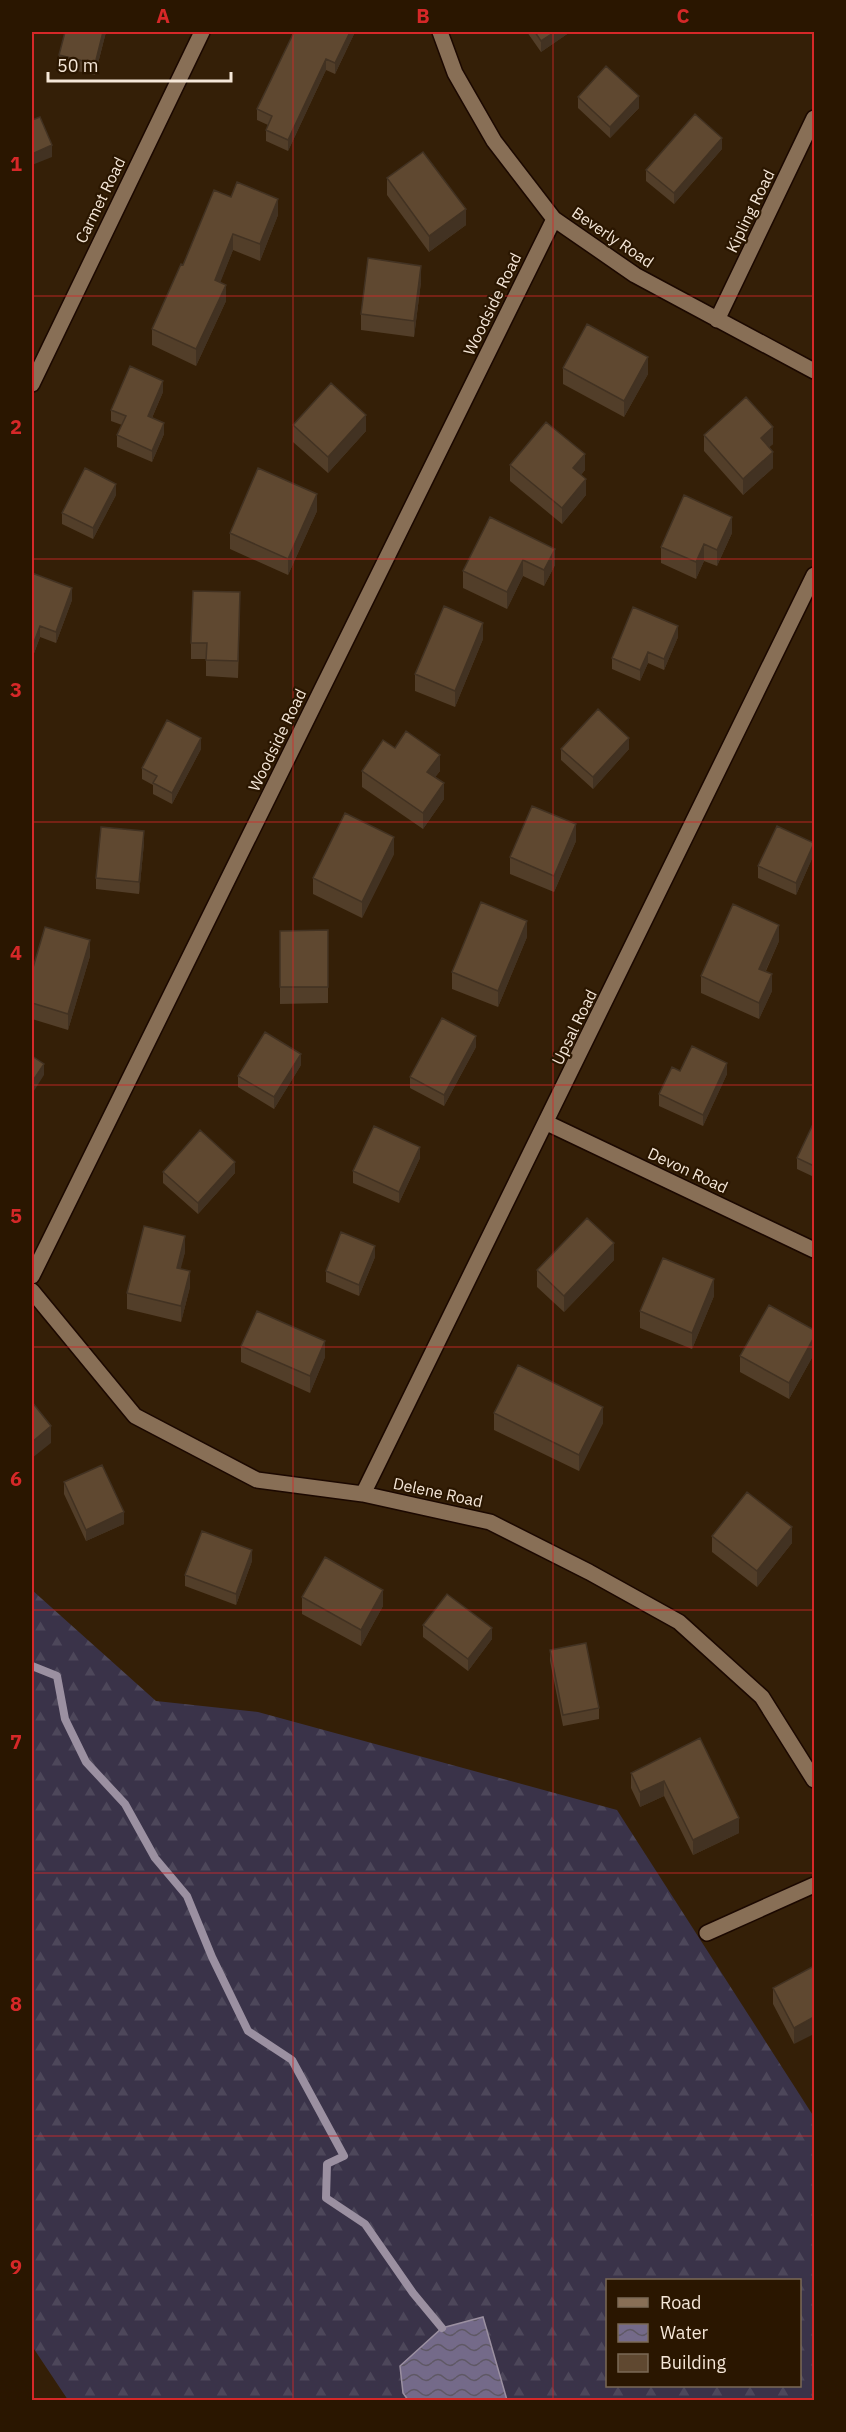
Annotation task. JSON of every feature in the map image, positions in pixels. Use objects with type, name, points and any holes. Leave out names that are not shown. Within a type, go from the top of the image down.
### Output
[{"type":"street","name":"Carmet Road","points":[[32,384],[202,32]]},
{"type":"street","name":"Beverly Road","points":[[441,32],[454,73],[494,141],[554,219],[635,275],[814,370]]},
{"type":"street","name":"Kipling Road","points":[[717,320],[814,118]]},
{"type":"street","name":"Woodside Road","points":[[32,1276],[554,219]]},
{"type":"street","name":"Upsal Road","points":[[363,1494],[814,575]]},
{"type":"street","name":"Devon Road","points":[[547,1123],[814,1250]]},
{"type":"street","name":"Delene Road","points":[[32,1291],[135,1416],[257,1480],[363,1494],[490,1522],[589,1572],[679,1622],[762,1697],[814,1780]]},
{"type":"street","points":[[707,1933],[814,1885]]},
{"type":"green space","points":[[32,1590],[156,1701],[258,1712],[617,1810],[814,2117],[814,2400],[68,2400],[32,2346]]},
{"type":"water","points":[[483,2317],[507,2400],[408,2400],[403,2393],[400,2366],[442,2328]]},
{"type":"building","points":[[65,32],[103,32],[95,64],[59,55]]},
{"type":"building","points":[[294,32],[350,32],[335,63],[326,59],[288,140],[266,130],[272,116],[257,109]]},
{"type":"building","points":[[535,32],[555,32],[541,41]]},
{"type":"building","points":[[606,66],[639,96],[610,127],[578,97]]},
{"type":"building","points":[[695,114],[722,138],[674,193],[646,170]]},
{"type":"building","points":[[40,117],[52,145],[32,154],[32,120]]},
{"type":"building","points":[[423,152],[466,209],[429,236],[387,178]]},
{"type":"building","points":[[237,182],[278,199],[260,244],[233,234],[215,280],[226,285],[196,349],[152,329],[181,264],[183,265],[214,190],[231,197]]},
{"type":"building","points":[[368,258],[421,266],[414,321],[361,314]]},
{"type":"building","points":[[587,324],[648,357],[624,401],[563,368]]},
{"type":"building","points":[[130,366],[163,381],[148,416],[164,423],[152,451],[117,435],[126,416],[111,410]]},
{"type":"building","points":[[331,383],[366,415],[328,457],[293,425]]},
{"type":"building","points":[[746,397],[773,427],[761,438],[773,452],[743,479],[704,435]]},
{"type":"building","points":[[546,422],[585,454],[573,468],[586,479],[562,508],[510,465]]},
{"type":"building","points":[[85,468],[116,484],[93,528],[62,513]]},
{"type":"building","points":[[258,468],[317,494],[288,559],[230,533]]},
{"type":"building","points":[[684,495],[732,517],[717,550],[704,544],[696,562],[661,547]]},
{"type":"building","points":[[490,517],[555,549],[544,570],[523,560],[507,592],[463,571]]},
{"type":"building","points":[[32,573],[72,588],[56,632],[40,626],[33,645],[32,644]]},
{"type":"building","points":[[193,591],[240,592],[238,661],[206,660],[207,643],[191,643]]},
{"type":"building","points":[[444,606],[483,623],[455,691],[415,674]]},
{"type":"building","points":[[633,607],[678,626],[664,659],[648,652],[640,670],[612,658]]},
{"type":"building","points":[[598,709],[629,738],[593,777],[561,749]]},
{"type":"building","points":[[167,720],[201,738],[172,793],[153,783],[157,776],[142,768]]},
{"type":"building","points":[[406,731],[440,755],[427,772],[444,783],[423,813],[362,771],[383,740],[395,748]]},
{"type":"building","points":[[532,806],[576,824],[554,876],[510,857]]},
{"type":"building","points":[[345,813],[394,837],[362,902],[313,878]]},
{"type":"building","points":[[777,826],[814,843],[796,883],[758,866]]},
{"type":"building","points":[[101,827],[144,831],[139,882],[96,878]]},
{"type":"building","points":[[481,902],[527,921],[498,991],[452,972]]},
{"type":"building","points":[[733,904],[779,925],[759,969],[772,974],[759,1003],[701,976]]},
{"type":"building","points":[[45,927],[90,940],[68,1014],[32,1003],[32,971]]},
{"type":"building","points":[[328,930],[328,987],[280,987],[280,931]]},
{"type":"building","points":[[442,1018],[476,1036],[444,1095],[410,1077]]},
{"type":"building","points":[[265,1032],[301,1054],[274,1097],[238,1076]]},
{"type":"building","points":[[692,1046],[727,1063],[703,1115],[659,1094],[672,1067],[680,1071]]},
{"type":"building","points":[[32,1056],[44,1064],[32,1082]]},
{"type":"building","points":[[814,1122],[814,1166],[797,1158]]},
{"type":"building","points":[[374,1126],[420,1147],[399,1192],[353,1171]]},
{"type":"building","points":[[200,1130],[235,1162],[198,1203],[163,1172]]},
{"type":"building","points":[[587,1218],[614,1243],[564,1296],[537,1270]]},
{"type":"building","points":[[144,1226],[185,1236],[177,1268],[190,1271],[181,1306],[127,1293]]},
{"type":"building","points":[[341,1232],[375,1246],[359,1285],[326,1271]]},
{"type":"building","points":[[663,1258],[714,1279],[692,1333],[640,1311]]},
{"type":"building","points":[[769,1305],[814,1330],[814,1337],[789,1383],[740,1356]]},
{"type":"building","points":[[257,1311],[325,1341],[310,1376],[241,1346]]},
{"type":"building","points":[[518,1365],[603,1407],[579,1455],[494,1413]]},
{"type":"building","points":[[32,1402],[51,1426],[32,1442]]},
{"type":"building","points":[[102,1465],[124,1512],[86,1530],[64,1482]]},
{"type":"building","points":[[747,1492],[792,1527],[757,1571],[712,1536]]},
{"type":"building","points":[[202,1531],[252,1550],[236,1594],[185,1575]]},
{"type":"building","points":[[325,1557],[383,1590],[361,1630],[302,1597]]},
{"type":"building","points":[[447,1594],[492,1628],[468,1659],[423,1625]]},
{"type":"building","points":[[586,1643],[599,1708],[563,1715],[550,1650]]},
{"type":"building","points":[[700,1738],[739,1818],[693,1840],[664,1781],[640,1792],[631,1773]]},
{"type":"building","points":[[814,1966],[814,2017],[794,2028],[773,1988]]},
{"type":"waterway","points":[[32,1666],[57,1676],[65,1719],[86,1762],[125,1804],[155,1858],[187,1896],[212,1957],[248,2031],[292,2060],[344,2156],[327,2164],[326,2198],[365,2224],[413,2293],[442,2328]]}]
